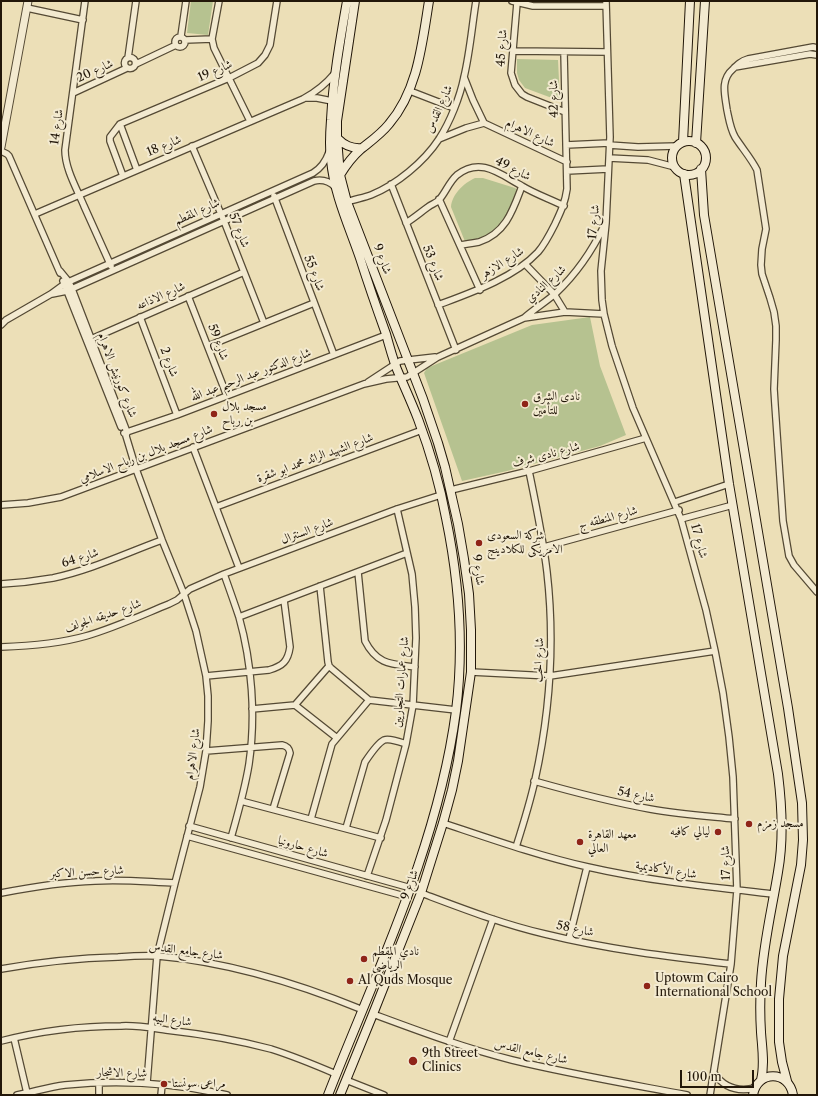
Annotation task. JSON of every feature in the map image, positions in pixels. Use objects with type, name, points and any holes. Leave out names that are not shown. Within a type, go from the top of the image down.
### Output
[{"type":"main road","name":"شارع 9","points":[[328,1095],[409,892],[433,820],[448,760],[456,710],[460,659],[458,608],[450,540],[441,495],[422,430],[395,365],[335,187],[330,150],[332,101],[335,72],[347,1]]},
{"type":"main road","name":"شارع 9","points":[[340,1095],[421,892],[443,823],[458,761],[471,672],[469,594],[461,538],[451,490],[431,420],[347,202],[340,175],[337,121],[355,1]]},
{"type":"main road","points":[[340,175],[350,160],[388,126],[402,107],[410,91],[421,52],[429,1]]},
{"type":"main road","points":[[680,144],[690,1]]},
{"type":"main road","points":[[696,143],[705,1]]},
{"type":"main road","points":[[337,138],[351,148],[362,148]]},
{"type":"main road","points":[[690,141],[696,143],[702,147],[705,156],[705,163],[701,169],[693,174],[684,174],[675,167],[672,156],[675,149],[680,144],[690,141]]},
{"type":"main road","points":[[701,169],[704,215],[785,693],[802,803],[804,828],[801,865],[783,956],[779,999],[782,1062],[787,1081],[792,1089],[793,1095]]},
{"type":"main road","points":[[684,174],[729,484],[781,798],[781,846],[761,974],[760,1026],[763,1069],[760,1080],[754,1091]]},
{"type":"main road","points":[[418,420],[424,417],[431,420]]},
{"type":"main road","points":[[760,1080],[774,1076],[787,1081]]},
{"type":"street","name":"شارع 14","points":[[86,1],[64,150],[67,165],[79,195],[113,270]]},
{"type":"street","points":[[136,1],[128,58],[125,62],[127,68],[132,69],[136,64],[176,45],[177,37],[212,39]]},
{"type":"street","points":[[183,38],[186,1]]},
{"type":"street","points":[[219,1],[212,39],[214,48],[250,122]]},
{"type":"street","name":"شارع 19","points":[[120,124],[229,78],[258,63],[265,55],[271,40],[277,1]]},
{"type":"street","name":"شارع القدس","points":[[347,202],[370,195],[406,174],[419,162],[438,140],[446,127],[454,108],[464,77],[476,1]]},
{"type":"street","points":[[515,2],[533,6],[606,4]]},
{"type":"street","name":"شارع 45","points":[[515,2],[511,73],[512,79],[518,89],[527,97],[565,112]]},
{"type":"street","points":[[1,147],[27,4],[83,20]]},
{"type":"street","name":"شارع 17","points":[[606,4],[609,158],[606,223],[601,271],[604,314],[622,377],[646,438],[679,510],[706,610],[715,651],[723,693],[733,777],[737,890],[731,964],[710,1095]]},
{"type":"street","points":[[772,58],[813,47],[817,48]]},
{"type":"street","points":[[513,51],[607,52]]},
{"type":"street","name":"شارع 42","points":[[564,52],[566,145]]},
{"type":"street","points":[[817,54],[748,59],[742,61],[734,67],[727,75],[724,84],[729,124],[735,137],[757,170],[766,229],[762,249],[761,265],[762,274],[774,312],[776,326],[774,389],[783,521],[792,561],[817,592]]},
{"type":"street","points":[[128,58],[133,58],[136,64]]},
{"type":"street","name":"شارع 20","points":[[72,93],[127,68]]},
{"type":"street","name":"شارع 18","points":[[34,214],[303,99],[318,90],[335,72]]},
{"type":"street","points":[[438,140],[461,130],[484,123],[464,77]]},
{"type":"street","points":[[410,91],[454,108]]},
{"type":"street","name":"شارع 18","points":[[303,99],[317,98],[332,101]]},
{"type":"street","name":"شارع الاهرام","points":[[484,123],[567,162]]},
{"type":"street","points":[[123,176],[110,141],[110,136],[120,124],[137,170]]},
{"type":"street","points":[[566,145],[609,144],[638,147],[680,144]]},
{"type":"street","name":"شارع الازهر","points":[[438,305],[480,290],[525,264],[538,252],[547,239],[564,206],[567,189],[566,145]]},
{"type":"street","name":"شارع 57","points":[[192,146],[224,221],[264,323]]},
{"type":"street","name":"شارع المقطم","points":[[66,283],[312,173],[325,161],[330,150]]},
{"type":"street","name":"شارع كورنيش الاهرام","points":[[1,151],[9,156],[66,283],[125,434]]},
{"type":"street","points":[[609,158],[648,160],[675,167]]},
{"type":"street","name":"شارع 49","points":[[406,224],[439,199],[457,175],[474,168],[493,170],[564,206]]},
{"type":"street","points":[[567,171],[608,169]]},
{"type":"street","name":"شارع المقطم","points":[[69,290],[314,181],[328,181],[335,187]]},
{"type":"street","name":"شارع 53","points":[[391,184],[456,350]]},
{"type":"street","points":[[460,245],[485,240],[498,231],[508,219],[522,186]]},
{"type":"street","name":"شارع 55","points":[[272,192],[334,355]]},
{"type":"street","points":[[439,199],[480,290]]},
{"type":"street","name":"شارع النادي","points":[[401,378],[408,377],[438,357],[524,318],[571,278],[594,246],[606,223]]},
{"type":"street","points":[[525,264],[554,294],[564,312]]},
{"type":"street","name":"شارع الاذاعه","points":[[89,340],[244,272]]},
{"type":"street","points":[[1,325],[6,320],[52,294],[66,283]]},
{"type":"street","points":[[52,294],[69,290]]},
{"type":"street","name":"شارع 59","points":[[188,296],[227,396]]},
{"type":"street","points":[[208,346],[314,303]]},
{"type":"street","name":"شارع النادي","points":[[524,318],[564,312],[604,314]]},
{"type":"street","name":"شارع 2","points":[[140,317],[177,415]]},
{"type":"street","name":"شارع الدكتور عبد الرحيم عبد الله","points":[[125,434],[386,335]]},
{"type":"street","name":"شارع النادي","points":[[395,365],[403,360],[438,357]]},
{"type":"street","name":"شارع مسجد بلال بن رباح الاسلامي","points":[[364,384],[395,365]]},
{"type":"street","name":"شارع مسجد بلال بن رباح الاسلامي","points":[[1,505],[28,503],[61,497],[364,384],[401,378]]},
{"type":"street","name":"شارع الشهيد الرائد محمد ابو شقرة","points":[[216,507],[422,430]]},
{"type":"street","name":"شارع الاهرام","points":[[125,434],[136,469],[184,594],[196,631],[206,676],[208,696],[206,751],[200,787],[157,956],[147,1084]]},
{"type":"street","name":"شارع نادى شرف","points":[[451,490],[529,471],[646,438]]},
{"type":"street","points":[[193,447],[239,568]]},
{"type":"street","name":"شارع الحب","points":[[516,847],[534,782],[542,742],[550,676],[549,600],[544,546],[529,471]]},
{"type":"street","points":[[675,502],[729,484]]},
{"type":"street","name":"شارع السنترال","points":[[184,594],[197,585],[239,568],[397,509],[441,495]]},
{"type":"street","points":[[681,518],[733,505]]},
{"type":"street","name":"شارع عمارات التجاريين","points":[[367,876],[381,838],[406,744],[413,705],[416,638],[415,607],[412,574],[397,509]]},
{"type":"street","name":"شارع المنطقه ج","points":[[544,546],[679,510]]},
{"type":"street","name":"شارع 64","points":[[1,584],[48,579],[81,570],[162,540]]},
{"type":"street","points":[[239,617],[407,553]]},
{"type":"street","points":[[358,572],[365,641],[369,648],[374,655],[387,663],[415,667]]},
{"type":"street","points":[[224,574],[239,617],[243,636],[249,671],[252,709],[249,764],[231,838]]},
{"type":"street","points":[[320,586],[329,666],[369,700],[456,710]]},
{"type":"street","name":"شارع حديقه الجولف","points":[[1,647],[57,643],[86,636],[113,627],[169,604],[184,594]]},
{"type":"street","points":[[206,676],[278,668],[289,654],[290,647],[284,600]]},
{"type":"street","points":[[471,672],[550,676],[715,651]]},
{"type":"street","points":[[295,705],[329,666]]},
{"type":"street","points":[[310,819],[332,744],[369,700]]},
{"type":"street","points":[[252,709],[295,705],[337,738]]},
{"type":"street","points":[[346,828],[365,762],[369,756],[385,740],[406,744]]},
{"type":"street","points":[[206,751],[282,745],[290,749],[273,809]]},
{"type":"street","name":"شارع 54","points":[[534,782],[580,794],[650,809],[689,815],[735,819]]},
{"type":"street","points":[[241,801],[381,838]]},
{"type":"street","name":"شارع الأكاديمية","points":[[443,823],[552,858],[587,867],[659,880],[774,894]]},
{"type":"street","name":"شارع حارونيا","points":[[190,826],[367,876],[409,892]]},
{"type":"street","name":"شارع حارونيا","points":[[187,836],[409,892]]},
{"type":"street","points":[[569,939],[587,867]]},
{"type":"street","name":"شارع حسن الاكبر","points":[[1,893],[32,887],[96,881],[128,880],[175,883]]},
{"type":"street","name":"شارع 58","points":[[421,892],[493,919],[544,934],[672,958],[731,964]]},
{"type":"street","points":[[448,1042],[493,919]]},
{"type":"street","name":"شارع جامع القدس","points":[[1,969],[96,957],[157,956],[221,966],[262,975],[310,990],[363,1010]]},
{"type":"street","name":"شارع جامع القدس","points":[[373,1014],[448,1042],[511,1060],[605,1080],[688,1095]]},
{"type":"street","name":"شارع البيه","points":[[1,1041],[42,1032],[87,1027],[123,1026],[151,1028],[242,1042],[298,1058],[336,1074]]},
{"type":"street","points":[[14,1038],[27,1093]]},
{"type":"street","points":[[714,1073],[721,1082],[731,1088],[754,1091]]},
{"type":"street","points":[[346,1080],[384,1095]]},
{"type":"street","points":[[99,1083],[99,1095]]},
{"type":"street","name":"شارع الاشجار","points":[[17,1095],[64,1085],[99,1083],[162,1085],[204,1090],[227,1095]]},
{"type":"street","points":[[161,1095],[162,1085]]},
{"type":"green space","points":[[191,1],[213,1],[208,35],[187,33]]},
{"type":"green space","points":[[517,59],[558,60],[560,101],[525,88],[519,80],[517,73]]},
{"type":"green space","points":[[475,178],[483,178],[515,188],[519,191],[513,215],[503,228],[489,236],[466,244],[451,207],[456,193]]},
{"type":"green space","name":"نادى الشرق للتأمين","points":[[590,317],[600,366],[626,435],[600,446],[507,471],[462,481],[424,373],[427,368],[532,325]]},
{"type":"place","name":"نادى الشرق للتأمين","points":[[525,404]]},
{"type":"place","name":"مسجد بلال بن رباح","points":[[214,414]]},
{"type":"place","name":"شركة السعودى الامريكى للكلادينج","points":[[479,543]]},
{"type":"place","name":"مسجد زمزم","points":[[749,824]]},
{"type":"place","name":"ليالي كافيه","points":[[718,832]]},
{"type":"place","name":"معهد القاهرة العالي","points":[[580,842]]},
{"type":"place","name":"نادي المقطم الرياضي","points":[[364,959]]},
{"type":"place","name":"Al Quds Mosque","points":[[350,981]]},
{"type":"place","name":"Uptowm Cairo International School","points":[[647,986]]},
{"type":"place","name":"9th Street Clinics","points":[[413,1061]]},
{"type":"place","name":"مراعى سونستا","points":[[164,1084]]}]
